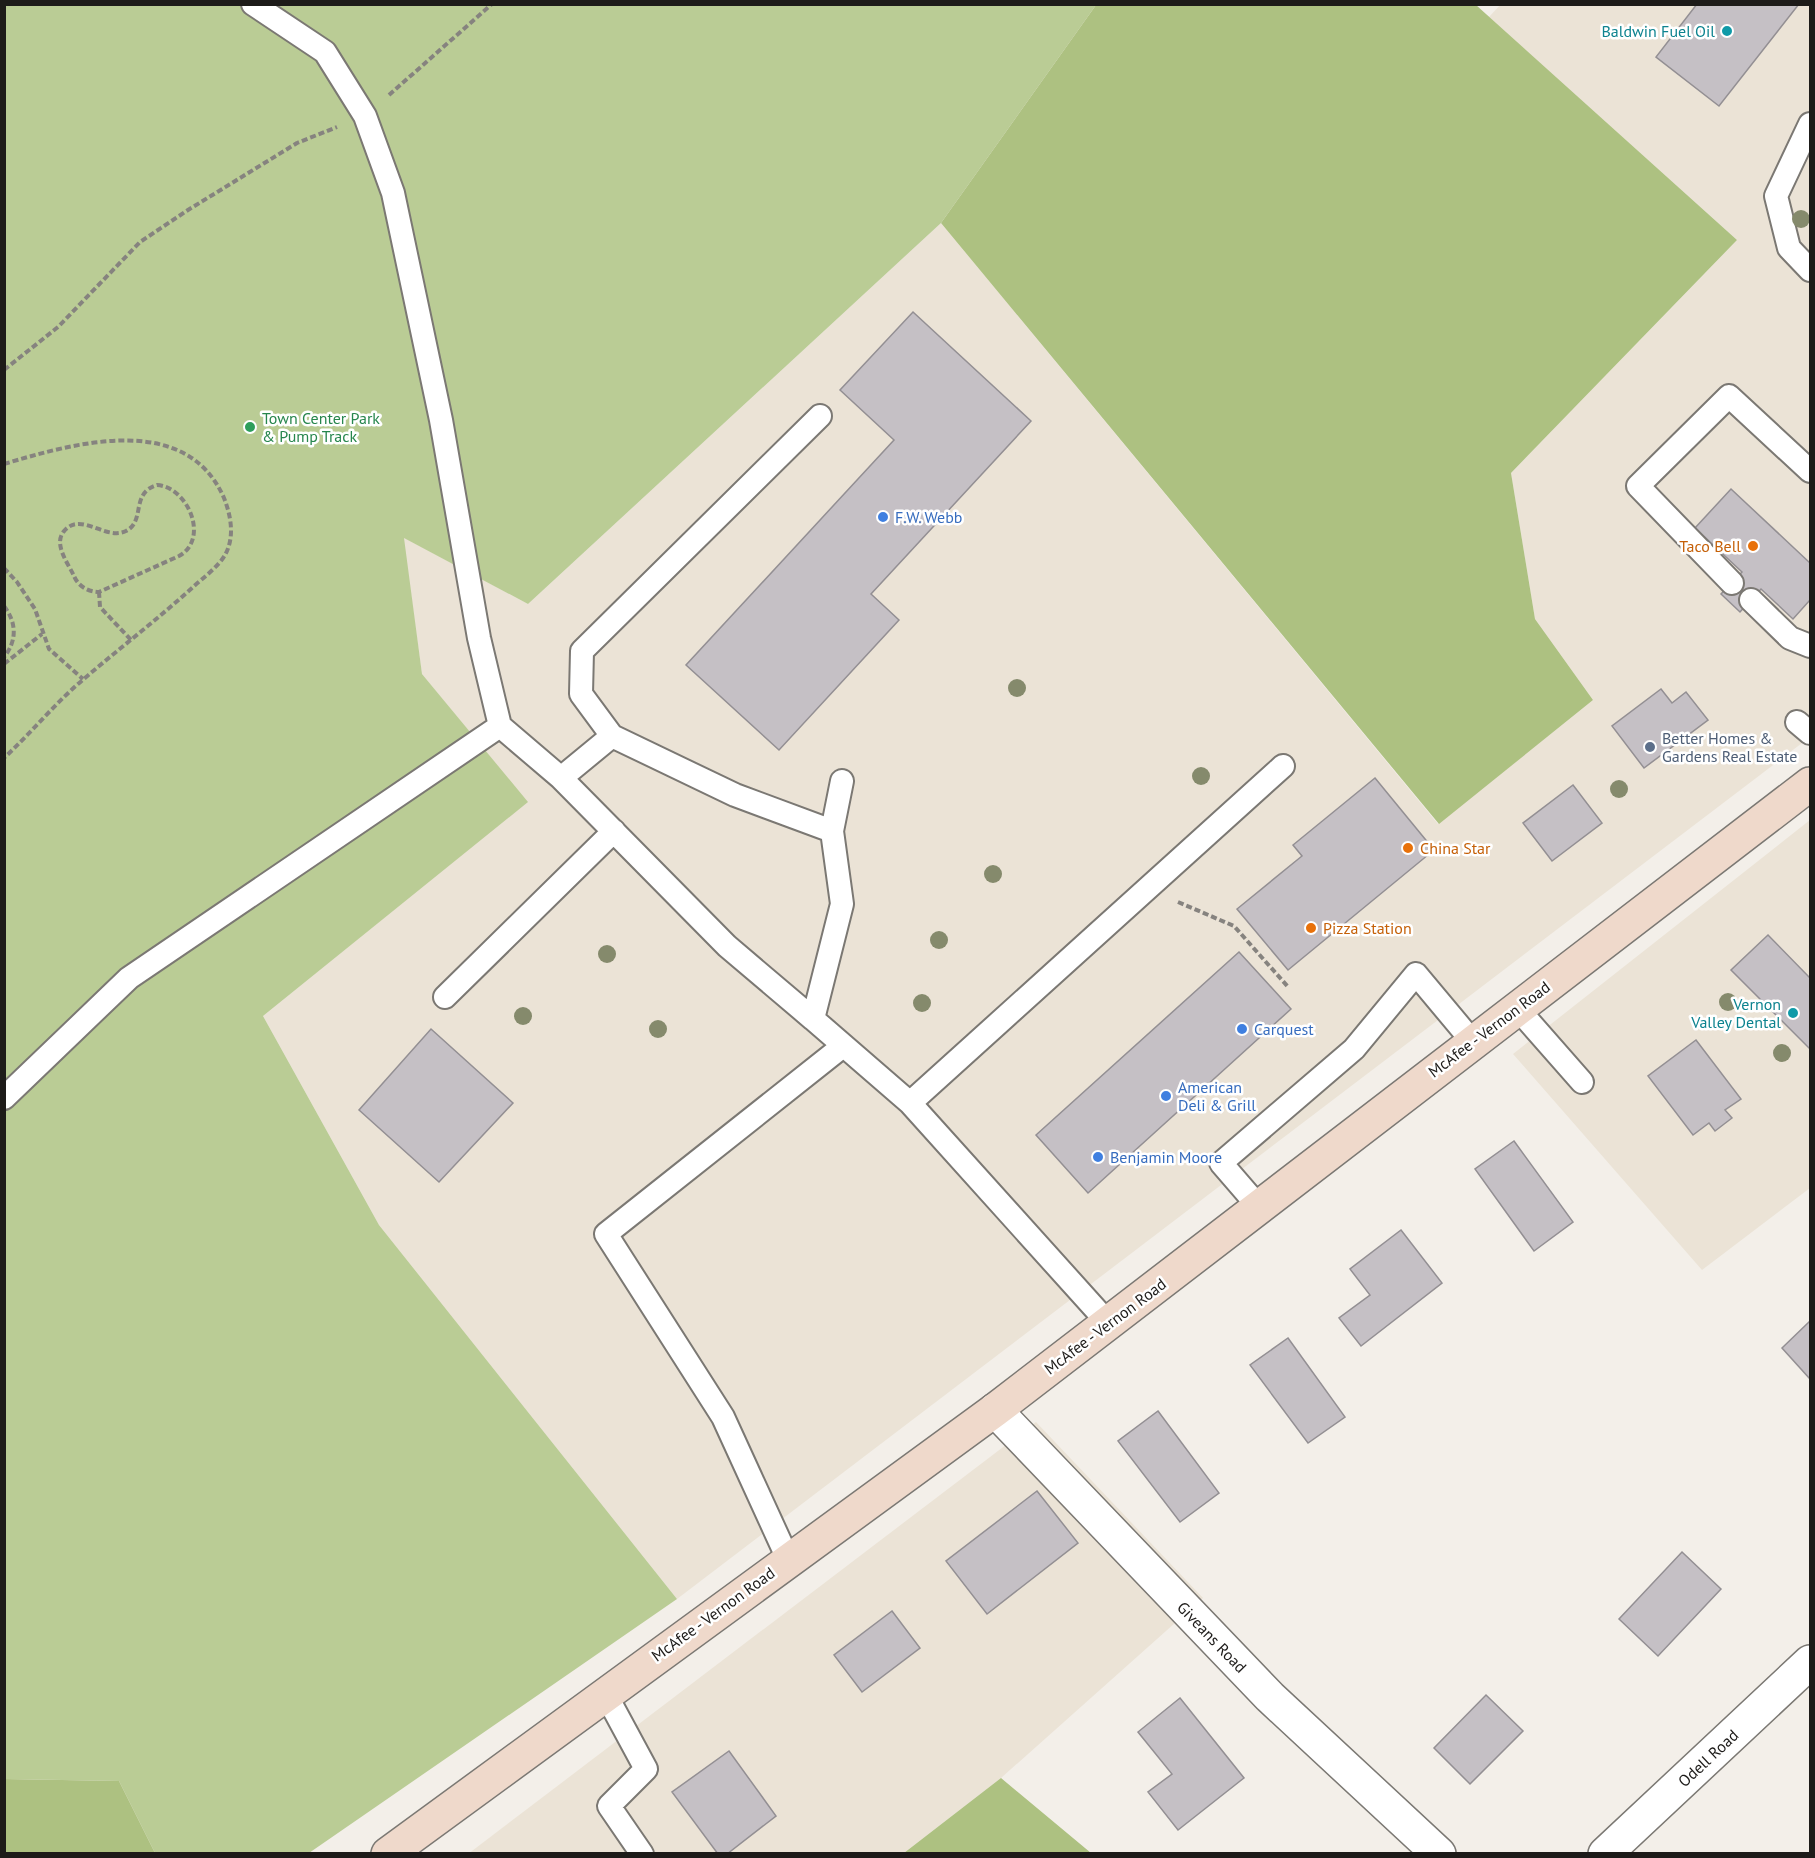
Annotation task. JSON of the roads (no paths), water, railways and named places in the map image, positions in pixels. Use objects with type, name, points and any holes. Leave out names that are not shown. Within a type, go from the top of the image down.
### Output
[{"type":"main road","name":"McAfee - Vernon Road","points":[[388,1854],[788,1559],[995,1410],[1472,1041],[1810,784]]},
{"type":"street","name":"Giveans Road","points":[[995,1410],[1270,1697],[1439,1854]]},
{"type":"street","name":"Odell Road","points":[[1605,1854],[1810,1662]]},
{"type":"lane","points":[[253,4],[326,52],[365,116],[393,193],[441,420],[479,638],[500,726],[561,778],[727,946],[910,1103],[1109,1324]]},
{"type":"lane","points":[[1810,124],[1776,196],[1789,248],[1810,270]]},
{"type":"lane","points":[[1732,582],[1638,486],[1729,396],[1810,471]]},
{"type":"lane","points":[[820,416],[582,651],[581,694],[612,736],[735,795],[832,831]]},
{"type":"lane","points":[[1751,600],[1790,638],[1810,646]]},
{"type":"lane","points":[[4,1098],[129,978],[500,726]]},
{"type":"lane","points":[[561,778],[612,736]]},
{"type":"lane","points":[[910,1103],[1283,766]]},
{"type":"lane","points":[[813,1019],[842,904],[832,831],[842,781]]},
{"type":"lane","points":[[445,997],[614,831]]},
{"type":"lane","points":[[1259,1207],[1221,1163],[1354,1049],[1416,974],[1472,1041]]},
{"type":"lane","points":[[1517,1008],[1582,1082]]},
{"type":"lane","points":[[788,1559],[723,1417],[606,1234],[843,1046]]},
{"type":"lane","points":[[605,1693],[646,1768],[609,1806],[642,1854]]},
{"type":"place","name":"Baldwin Fuel Oil","points":[[1727,31]]},
{"type":"place","name":"Town Center Park & Pump Track","points":[[250,427]]},
{"type":"place","name":"F.W. Webb","points":[[883,517]]},
{"type":"place","name":"Taco Bell","points":[[1753,546]]},
{"type":"place","name":"Better Homes & Gardens Real Estate","points":[[1650,747]]},
{"type":"place","name":"China Star","points":[[1408,848]]},
{"type":"place","name":"Pizza Station","points":[[1311,928]]},
{"type":"place","name":"Vernon Valley Dental","points":[[1793,1013]]},
{"type":"place","name":"Carquest","points":[[1242,1029]]},
{"type":"place","name":"American Deli & Grill","points":[[1166,1096]]},
{"type":"place","name":"Benjamin Moore","points":[[1098,1157]]}]
